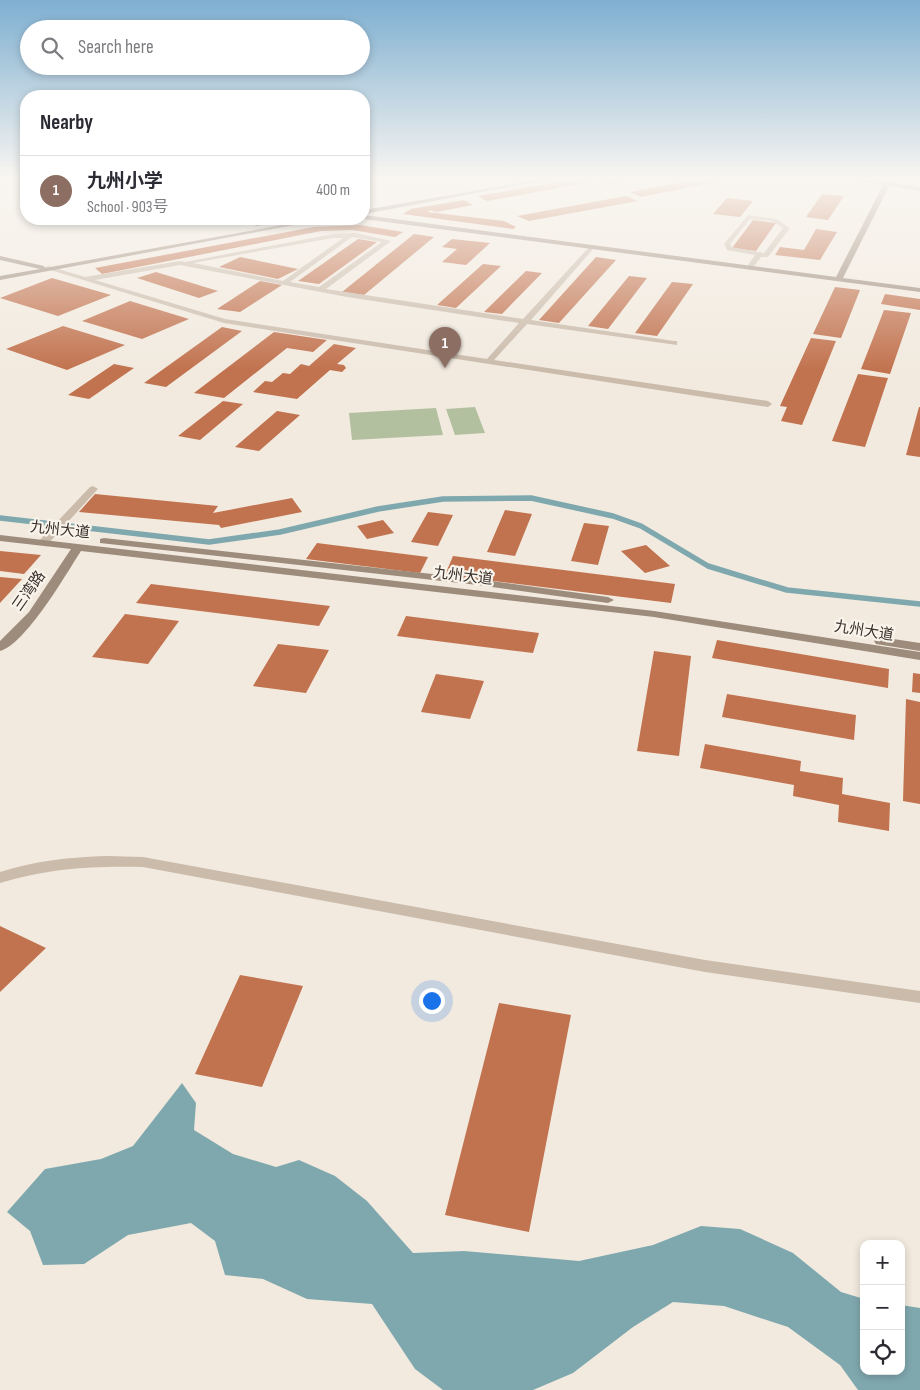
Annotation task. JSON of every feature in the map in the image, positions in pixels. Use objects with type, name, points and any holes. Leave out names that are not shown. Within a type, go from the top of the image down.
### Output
[{"type":"street","points":[[34,265],[171,242]]},
{"type":"street","points":[[0,278],[195,242]]},
{"type":"street","points":[[84,280],[300,242]]},
{"type":"street","points":[[283,284],[343,242]]},
{"type":"street","points":[[320,290],[387,242]]},
{"type":"street","points":[[550,242],[920,286]]},
{"type":"street","points":[[575,242],[751,266]]},
{"type":"street","points":[[729,242],[727,244],[729,249],[766,256],[777,242]]},
{"type":"street","points":[[840,277],[858,242]]},
{"type":"street","points":[[488,362],[592,248]]},
{"type":"street","points":[[751,266],[759,254]]},
{"type":"street","points":[[0,258],[48,268],[224,321],[768,404]]},
{"type":"street","points":[[180,263],[320,290],[674,343]]},
{"type":"street","points":[[840,277],[920,290]]},
{"type":"street","points":[[49,537],[92,489]]},
{"type":"street","points":[[0,531],[478,582],[676,609],[920,647]]},
{"type":"street","name":"九州大道","points":[[0,538],[49,537],[78,547],[654,614],[920,656]]},
{"type":"street","name":"三湾路","points":[[0,647],[12,639],[24,626],[78,547]]},
{"type":"street","points":[[0,878],[13,873],[79,860],[143,862],[704,966],[920,997]]},
{"type":"green space","points":[[475,407],[485,433],[455,435],[446,409]]},
{"type":"green space","points":[[436,408],[443,435],[352,440],[349,413]]},
{"type":"water","points":[[182,1083],[196,1103],[194,1130],[233,1154],[276,1167],[299,1160],[335,1176],[367,1201],[413,1253],[464,1251],[579,1261],[653,1245],[701,1226],[740,1229],[793,1253],[841,1292],[860,1298],[860,1375],[905,1375],[905,1306],[920,1308],[920,1390],[858,1390],[840,1365],[788,1327],[724,1306],[673,1302],[633,1327],[573,1373],[533,1390],[443,1390],[415,1369],[372,1304],[307,1299],[263,1279],[225,1275],[215,1241],[191,1223],[128,1235],[84,1264],[43,1265],[30,1231],[7,1212],[45,1169],[101,1159],[133,1146]]},
{"type":"building","points":[[235,242],[266,242],[102,274],[95,268]]},
{"type":"building","points":[[354,242],[377,242],[319,284],[298,281]]},
{"type":"building","points":[[404,242],[428,242],[364,295],[342,292]]},
{"type":"building","points":[[448,242],[490,243],[466,265],[442,262],[457,249],[442,247]]},
{"type":"building","points":[[737,242],[763,242],[756,251],[732,248]]},
{"type":"building","points":[[809,242],[831,242],[820,260],[775,255],[780,247],[804,250]]},
{"type":"building","points":[[240,257],[298,269],[278,279],[219,267]]},
{"type":"building","points":[[596,257],[616,260],[559,323],[539,320]]},
{"type":"building","points":[[483,264],[501,266],[456,308],[437,305]]},
{"type":"building","points":[[526,271],[542,273],[502,314],[484,312]]},
{"type":"building","points":[[156,272],[218,291],[199,298],[137,278]]},
{"type":"building","points":[[629,276],[647,278],[608,329],[588,326]]},
{"type":"building","points":[[52,278],[111,295],[58,316],[0,298]]},
{"type":"building","points":[[260,281],[282,285],[240,312],[217,309]]},
{"type":"building","points":[[672,282],[693,284],[657,336],[635,333]]},
{"type":"building","points":[[835,287],[860,290],[841,338],[813,334]]},
{"type":"building","points":[[885,294],[920,299],[920,310],[881,304]]},
{"type":"building","points":[[130,301],[189,319],[142,339],[82,321]]},
{"type":"building","points":[[884,310],[911,313],[890,374],[861,369]]},
{"type":"building","points":[[63,326],[125,345],[67,370],[6,349]]},
{"type":"building","points":[[222,327],[242,331],[166,387],[144,383]]},
{"type":"building","points":[[274,332],[327,340],[313,352],[287,348],[224,398],[194,393]]},
{"type":"building","points":[[811,338],[836,341],[802,425],[781,421],[787,407],[780,406]]},
{"type":"building","points":[[334,344],[356,348],[337,364],[344,365],[346,368],[342,372],[330,370],[297,399],[253,392],[265,381],[272,382],[283,373],[290,374],[301,364],[309,366]]},
{"type":"building","points":[[114,364],[134,368],[89,399],[68,395]]},
{"type":"building","points":[[858,374],[888,378],[865,447],[832,441]]},
{"type":"building","points":[[223,401],[243,404],[200,440],[178,436]]},
{"type":"building","points":[[920,407],[920,457],[906,455]]},
{"type":"building","points":[[277,411],[300,415],[259,451],[235,447]]},
{"type":"building","points":[[95,494],[218,506],[213,513],[292,498],[302,512],[221,528],[219,525],[79,512]]},
{"type":"building","points":[[505,510],[532,514],[515,556],[487,552]]},
{"type":"building","points":[[428,512],[453,515],[438,546],[411,542]]},
{"type":"building","points":[[383,520],[394,533],[367,539],[357,526]]},
{"type":"building","points":[[584,523],[609,526],[598,565],[571,561]]},
{"type":"building","points":[[317,543],[428,557],[420,573],[306,559]]},
{"type":"building","points":[[646,545],[670,566],[645,573],[621,551]]},
{"type":"building","points":[[0,551],[41,555],[24,574],[0,571]]},
{"type":"building","points":[[453,556],[675,584],[671,603],[445,575]]},
{"type":"building","points":[[0,577],[22,579],[0,603]]},
{"type":"building","points":[[151,584],[330,606],[319,626],[136,603]]},
{"type":"building","points":[[125,614],[179,621],[148,664],[92,657]]},
{"type":"building","points":[[406,616],[539,633],[533,653],[397,636]]},
{"type":"building","points":[[717,640],[889,669],[888,688],[712,658]]},
{"type":"building","points":[[278,644],[329,650],[306,693],[253,686]]},
{"type":"building","points":[[654,651],[691,656],[679,756],[637,751]]},
{"type":"building","points":[[913,673],[920,674],[920,693],[912,692]]},
{"type":"building","points":[[436,674],[484,681],[470,719],[421,712]]},
{"type":"building","points":[[727,694],[856,715],[854,740],[722,717]]},
{"type":"building","points":[[906,699],[920,702],[920,804],[903,801]]},
{"type":"building","points":[[705,744],[801,761],[800,771],[843,778],[842,794],[890,803],[889,831],[838,822],[839,805],[793,796],[794,785],[700,768]]},
{"type":"building","points":[[0,926],[46,948],[0,992]]},
{"type":"building","points":[[240,975],[303,986],[262,1087],[195,1074]]},
{"type":"building","points":[[499,1003],[571,1015],[529,1232],[445,1215]]},
{"type":"waterway","points":[[0,518],[209,542],[280,532],[378,509],[443,499],[531,498],[613,516],[641,526],[708,566],[787,590],[920,604]]},
{"type":"place","name":"九州小学","points":[[445,368]]}]
